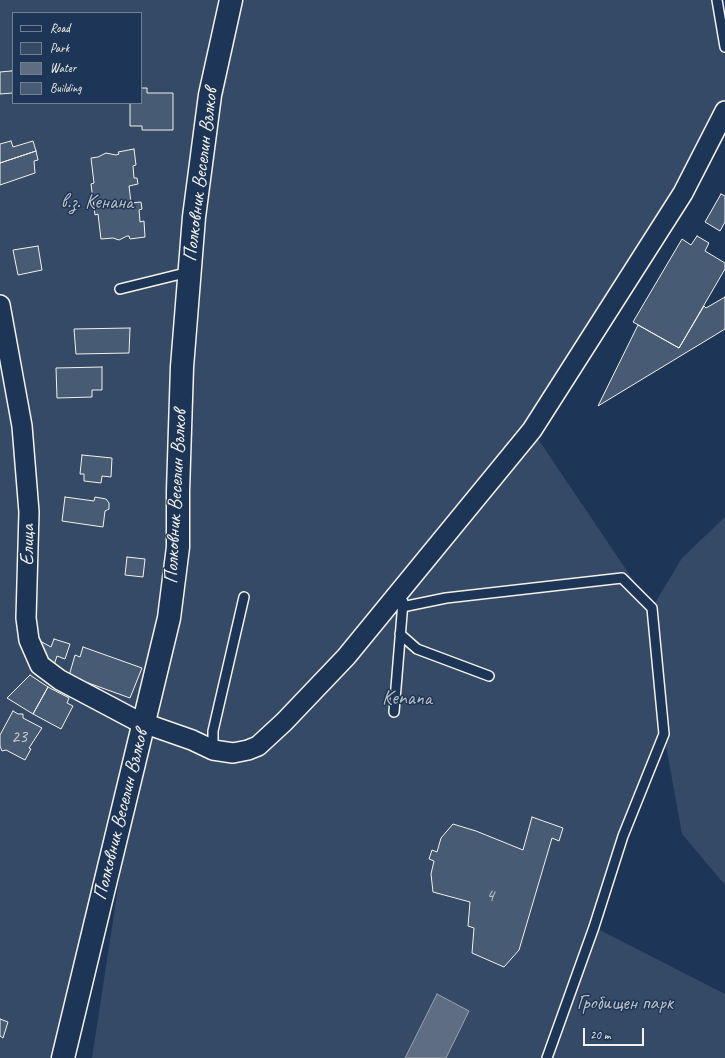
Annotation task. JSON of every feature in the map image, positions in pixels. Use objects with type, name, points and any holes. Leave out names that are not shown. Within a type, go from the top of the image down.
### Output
[{"type":"main road","name":"Полковник Веселин Вълков","points":[[63,1058],[169,618],[178,547],[178,491],[182,375],[189,272],[198,180],[210,95],[231,0]]},
{"type":"street","name":"Елица","points":[[0,305],[22,426],[29,512],[26,618],[29,640],[40,665],[50,674],[143,724],[192,740],[213,750],[233,753],[248,750],[258,746],[284,722],[346,657],[532,430],[682,193],[725,111]]},
{"type":"lane","points":[[717,0],[725,47]]},
{"type":"lane","points":[[120,289],[189,272]]},
{"type":"lane","points":[[402,607],[446,598],[622,578],[652,608],[664,734],[624,836],[548,1058]]},
{"type":"lane","points":[[394,712],[405,586]]},
{"type":"lane","points":[[213,750],[213,732],[244,597]]},
{"type":"lane","points":[[400,634],[417,649],[489,676]]},
{"type":"green space","name":"Kenana","points":[[0,0],[711,0],[725,47],[725,109],[532,430],[652,608],[682,558],[725,517],[725,885],[682,834],[664,735],[545,1058],[92,1058],[143,724],[63,1058],[0,1058]]},
{"type":"green space","name":"Гробищен парк","points":[[594,927],[725,994],[725,1058],[547,1058]]},
{"type":"water","points":[[437,994],[469,1011],[446,1058],[405,1058]]},
{"type":"building","points":[[12,71],[12,93],[0,94],[0,72]]},
{"type":"building","points":[[142,88],[147,88],[147,93],[173,93],[173,130],[142,130],[142,126],[130,126],[130,104],[142,104]]},
{"type":"building","points":[[11,141],[13,147],[33,141],[36,151],[0,163],[0,144]]},
{"type":"building","points":[[134,149],[136,165],[133,166],[134,178],[137,178],[138,184],[129,186],[131,203],[141,202],[142,209],[139,210],[140,222],[144,221],[145,237],[130,239],[129,236],[127,236],[119,240],[113,238],[101,239],[98,214],[95,215],[91,184],[94,183],[91,158],[98,157],[106,153],[116,155],[119,154],[118,152]]},
{"type":"building","points":[[36,151],[38,160],[34,161],[35,173],[0,185],[0,163]]},
{"type":"building","points":[[721,194],[725,196],[725,222],[720,231],[705,222]]},
{"type":"building","points":[[697,236],[709,243],[705,251],[725,263],[725,269],[679,348],[633,322],[682,239],[691,245]]},
{"type":"building","points":[[38,246],[42,270],[18,275],[13,250]]},
{"type":"building","points":[[725,297],[725,329],[598,406],[638,325],[679,348],[704,306],[706,308]]},
{"type":"building","points":[[130,328],[129,353],[76,354],[74,329]]},
{"type":"building","points":[[102,367],[102,390],[92,390],[92,397],[57,398],[56,368]]},
{"type":"building","points":[[82,455],[112,458],[111,477],[102,476],[101,483],[84,481],[84,474],[80,474]]},
{"type":"building","points":[[65,497],[94,501],[95,497],[106,499],[109,503],[109,509],[105,511],[103,527],[62,521]]},
{"type":"building","points":[[127,557],[145,559],[143,577],[125,575]]},
{"type":"building","points":[[54,639],[70,644],[65,659],[57,656],[54,665],[41,654],[40,641],[51,647]]},
{"type":"building","points":[[83,647],[142,668],[130,698],[69,676],[75,655],[80,657]]},
{"type":"building","points":[[30,675],[48,687],[33,714],[7,698]]},
{"type":"building","points":[[48,687],[69,698],[67,703],[73,706],[61,729],[33,714]]},
{"type":"building","points":[[13,711],[18,714],[23,714],[23,718],[42,728],[29,748],[31,749],[25,760],[6,750],[2,751],[0,746],[0,735]]},
{"type":"building","points":[[532,817],[563,828],[559,841],[552,838],[519,950],[504,967],[472,953],[474,928],[468,926],[470,902],[433,892],[431,874],[434,861],[429,859],[432,850],[437,852],[441,838],[453,824],[476,831],[523,850]]},
{"type":"building","points":[[0,1019],[8,1022],[3,1038],[0,1036]]},
{"type":"park label","name":"в.з. Кенана","points":[[97,203]]}]
